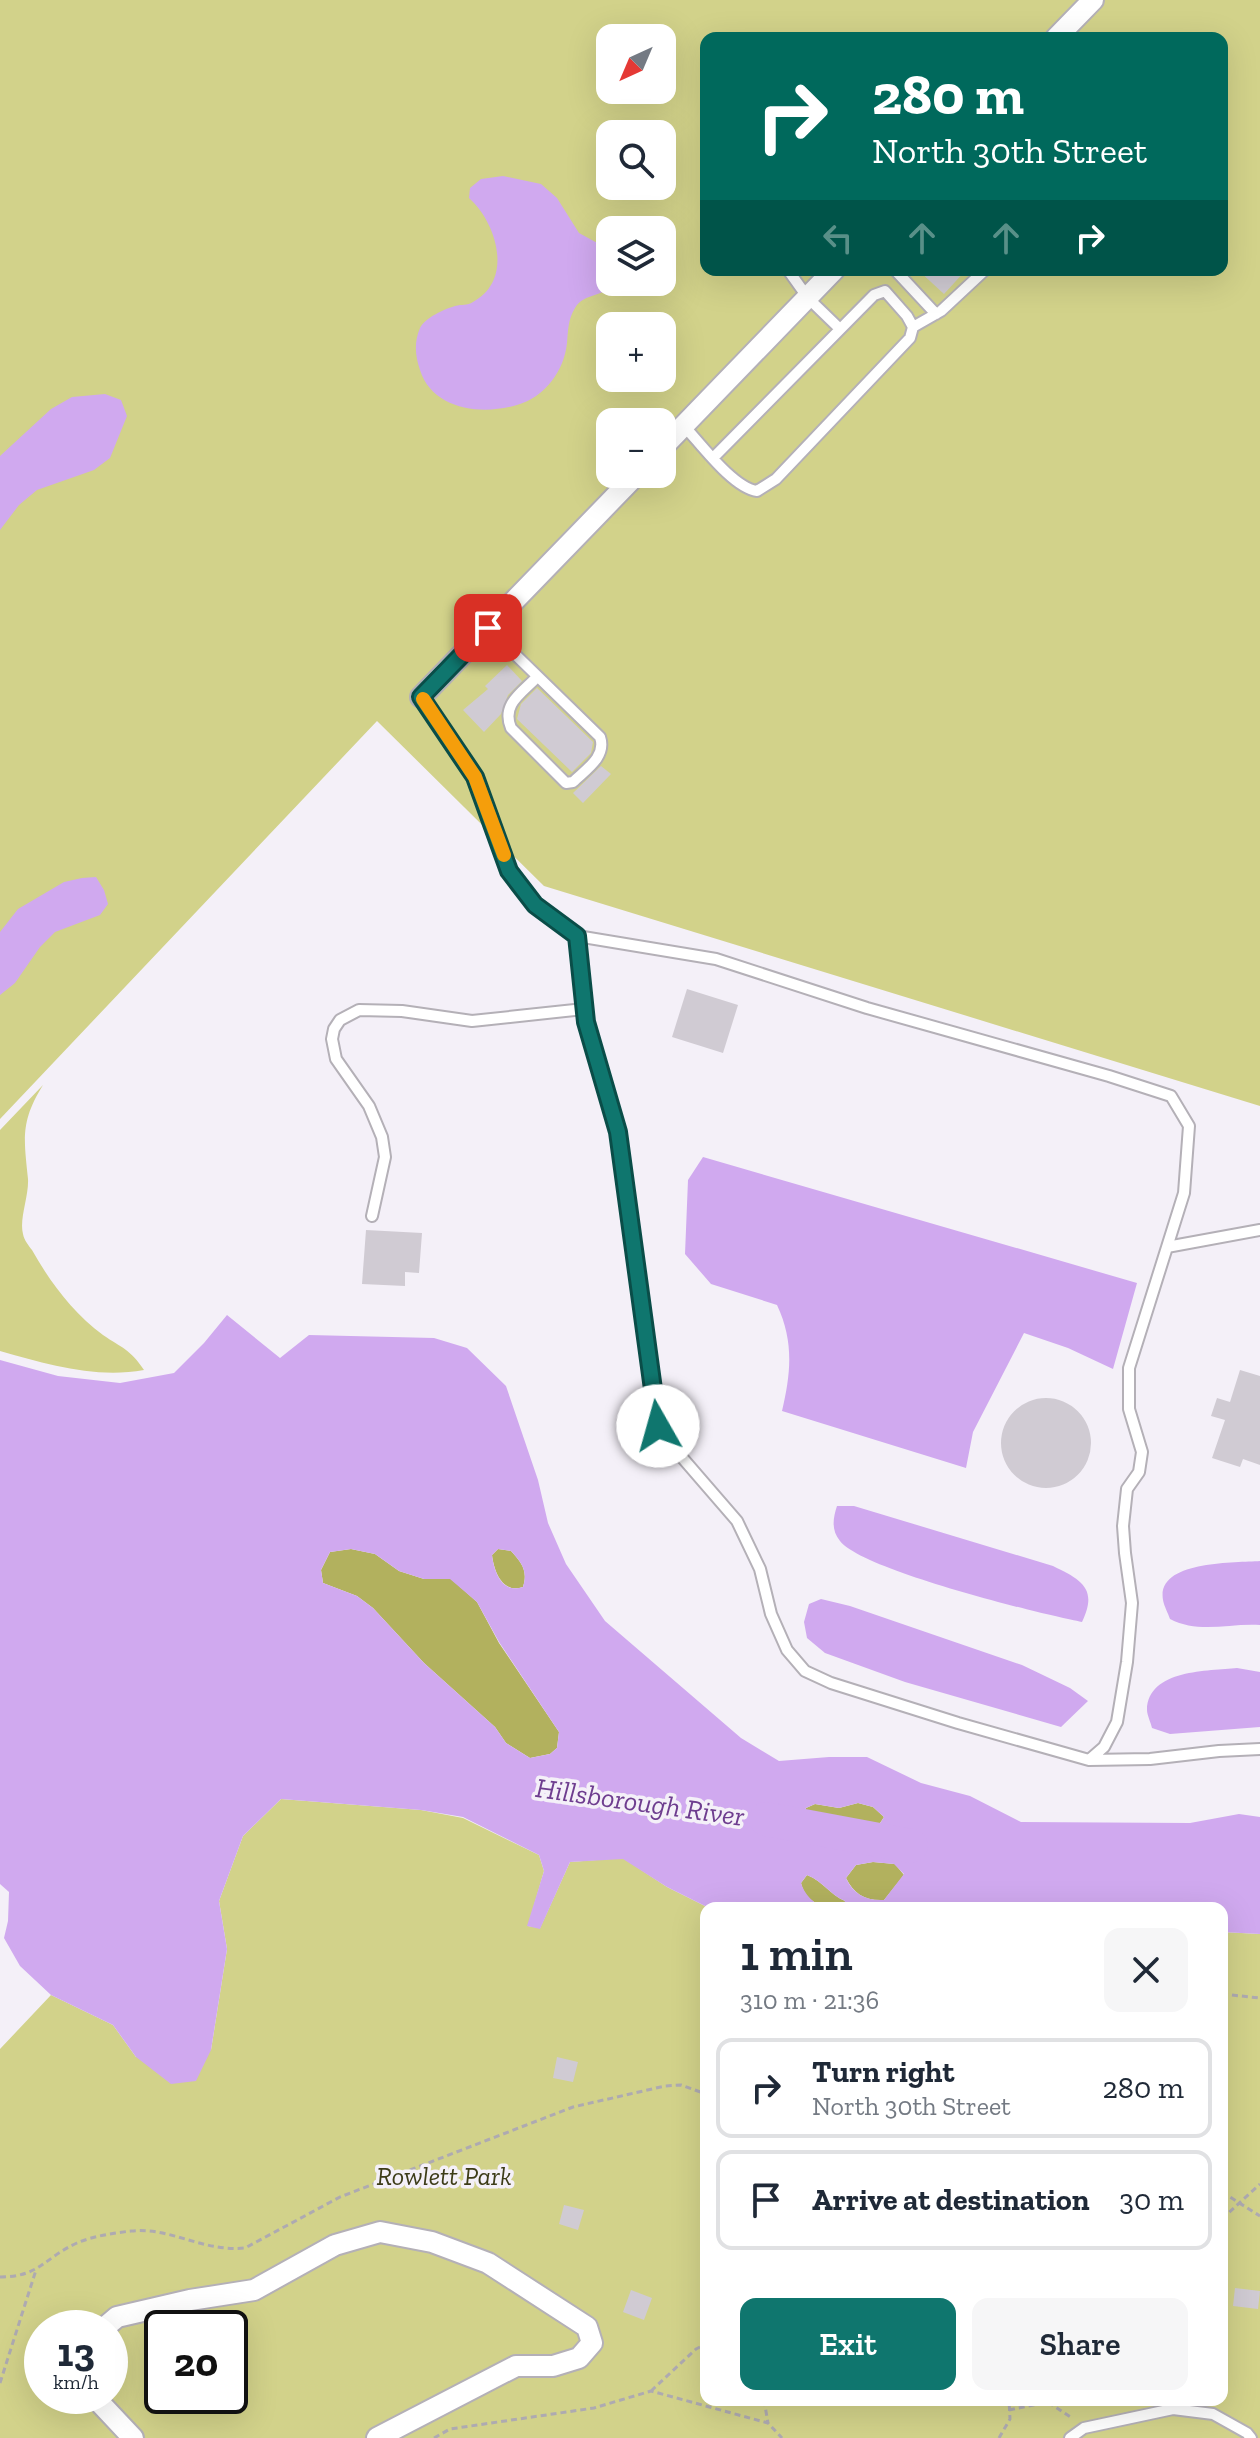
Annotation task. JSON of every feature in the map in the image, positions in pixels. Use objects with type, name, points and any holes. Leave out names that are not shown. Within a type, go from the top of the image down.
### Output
[{"type":"street","points":[[1062,32],[1093,0]]},
{"type":"street","points":[[676,434],[828,276]]},
{"type":"street","points":[[421,697],[623,488]]},
{"type":"street","points":[[128,2314],[254,2290],[335,2245],[380,2232],[432,2242],[488,2263],[587,2327],[592,2343],[579,2358],[553,2366],[516,2366],[377,2438]]},
{"type":"street","points":[[110,2414],[133,2438]]},
{"type":"lane","points":[[792,276],[808,298],[840,329]]},
{"type":"lane","points":[[901,276],[936,314]]},
{"type":"lane","points":[[913,327],[936,314],[978,276]]},
{"type":"lane","points":[[684,426],[713,458],[731,476],[748,490],[757,491],[776,479],[910,338],[913,327],[907,316],[885,291],[874,295],[713,458]]},
{"type":"lane","points":[[488,628],[600,737],[601,754],[573,782],[566,783],[511,728],[506,717],[510,705],[537,677]]},
{"type":"lane","points":[[421,697],[475,777],[509,871],[535,905],[577,936],[716,959],[867,1008],[1171,1096],[1189,1126],[1184,1193],[1129,1368],[1129,1409],[1142,1452],[1139,1472],[1127,1489],[1123,1526],[1132,1603],[1127,1662],[1117,1722],[1104,1747],[1089,1760]]},
{"type":"lane","points":[[577,936],[586,1022],[618,1132],[658,1426],[737,1521],[760,1569],[771,1614],[787,1650],[805,1671],[831,1683],[1089,1760],[1150,1759],[1260,1749]]},
{"type":"lane","points":[[372,1216],[385,1157],[382,1137],[369,1106],[336,1059],[332,1039],[340,1020],[359,1010],[402,1011],[472,1021],[584,1009]]},
{"type":"lane","points":[[1167,1247],[1260,1230]]},
{"type":"lane","points":[[1070,2438],[1084,2428],[1173,2409],[1213,2414],[1251,2438]]},
{"type":"path","points":[[1228,1995],[1260,1998]]},
{"type":"path","points":[[0,2277],[23,2276],[77,2243],[133,2231],[160,2231],[208,2247],[228,2250],[245,2248],[340,2197],[573,2107],[665,2086],[681,2085],[700,2092]]},
{"type":"path","points":[[1228,2213],[1260,2184]]},
{"type":"path","points":[[1228,2196],[1260,2216]]},
{"type":"path","points":[[0,2383],[36,2270]]},
{"type":"path","points":[[434,2438],[450,2429],[594,2408],[651,2391],[700,2347]]},
{"type":"path","points":[[651,2391],[700,2404]]},
{"type":"path","points":[[706,2406],[768,2423],[782,2438]]},
{"type":"path","points":[[765,2406],[768,2423]]},
{"type":"path","points":[[999,2438],[1010,2419],[1009,2406]]},
{"type":"path","points":[[1009,2410],[1028,2406]]},
{"type":"path","points":[[1057,2406],[1084,2428]]},
{"type":"green space","points":[[0,0],[1260,0],[1260,1106],[544,886],[377,721],[0,1119]]},
{"type":"green space","points":[[43,1085],[30,1110],[25,1131],[28,1186],[22,1221],[24,1236],[46,1274],[72,1307],[103,1335],[130,1353],[144,1370],[89,1371],[0,1351],[0,1130]]},
{"type":"green space","name":"Rowlett Park","points":[[281,1799],[421,1810],[463,1818],[539,1855],[544,1871],[528,1926],[540,1928],[570,1862],[623,1858],[667,1887],[700,1904],[700,2406],[1228,2406],[1228,1932],[1260,1934],[1260,2438],[0,2438],[0,2049],[51,1995],[113,2025],[136,2057],[211,2050],[227,1949],[219,1901],[243,1836]]},
{"type":"shaded area","points":[[351,1549],[375,1554],[399,1571],[424,1579],[450,1578],[477,1602],[499,1643],[559,1732],[557,1748],[550,1754],[530,1758],[506,1743],[495,1727],[424,1663],[373,1608],[357,1596],[323,1583],[321,1570],[330,1552]]},
{"type":"shaded area","points":[[498,1549],[511,1551],[521,1563],[525,1576],[523,1587],[510,1587],[501,1580],[492,1555]]},
{"type":"shaded area","points":[[858,1803],[873,1807],[884,1817],[866,1835],[855,1839],[844,1840],[822,1833],[802,1818],[806,1808],[815,1804],[839,1808]]},
{"type":"shaded area","points":[[873,1862],[895,1864],[904,1875],[884,1900],[861,1895],[846,1878],[856,1865]]},
{"type":"shaded area","points":[[807,1875],[845,1902],[814,1902],[807,1896],[801,1883]]},
{"type":"water","points":[[503,176],[541,184],[557,198],[579,233],[596,242],[596,294],[584,299],[575,308],[557,373],[544,389],[527,401],[488,410],[460,406],[435,393],[426,383],[416,354],[420,328],[426,321],[446,309],[473,302],[486,292],[494,280],[497,251],[493,236],[479,209],[469,198],[470,188],[481,179]]},
{"type":"water","points":[[105,394],[121,400],[127,416],[110,458],[94,470],[37,490],[19,505],[0,530],[0,456],[51,409],[72,397]]},
{"type":"water","points":[[96,877],[108,904],[100,915],[55,932],[40,947],[15,983],[0,995],[0,932],[18,909],[64,882]]},
{"type":"water","points":[[703,1157],[1137,1283],[1113,1369],[1068,1348],[1024,1333],[973,1432],[966,1468],[782,1411],[789,1357],[786,1331],[777,1305],[711,1284],[685,1254],[688,1180]]},
{"type":"water","points":[[227,1315],[280,1358],[309,1335],[434,1338],[467,1348],[506,1386],[538,1480],[548,1523],[566,1564],[605,1621],[741,1738],[779,1761],[867,1757],[921,1783],[970,1796],[1021,1822],[1190,1823],[1239,1814],[1260,1817],[1260,1934],[1228,1932],[1228,1902],[845,1902],[807,1875],[801,1883],[815,1902],[700,1904],[623,1859],[570,1862],[540,1929],[527,1926],[544,1871],[539,1855],[463,1817],[421,1810],[281,1799],[243,1836],[219,1901],[227,1949],[211,2050],[196,2081],[171,2084],[136,2057],[113,2025],[51,1995],[20,1966],[4,1938],[9,1892],[0,1884],[0,1360],[58,1376],[120,1383],[174,1373]],"holes":[[[351,1549],[375,1554],[399,1571],[424,1579],[450,1579],[477,1602],[499,1642],[559,1732],[557,1748],[550,1754],[530,1758],[506,1743],[495,1727],[424,1663],[373,1608],[357,1596],[323,1583],[321,1570],[330,1552]],[[498,1549],[511,1551],[518,1559],[525,1576],[523,1587],[510,1587],[500,1580],[492,1555]],[[858,1803],[873,1807],[884,1817],[876,1828],[856,1839],[844,1840],[822,1833],[802,1818],[806,1808],[815,1804],[839,1808]],[[873,1862],[894,1864],[904,1874],[884,1900],[861,1895],[846,1878],[856,1865]]]},
{"type":"water","points":[[837,1506],[854,1506],[1053,1566],[1084,1587],[1088,1593],[1087,1611],[1082,1622],[954,1589],[881,1565],[840,1541],[834,1528]]},
{"type":"water","points":[[1260,1561],[1260,1625],[1203,1627],[1170,1619],[1163,1600],[1164,1587],[1172,1577],[1200,1566]]},
{"type":"water","points":[[821,1599],[1022,1665],[1070,1688],[1088,1701],[1061,1727],[905,1682],[825,1653],[807,1638],[804,1622],[809,1604]]},
{"type":"water","points":[[1237,1668],[1260,1672],[1260,1727],[1170,1734],[1152,1728],[1147,1710],[1150,1697],[1169,1679],[1196,1672]]},
{"type":"building","points":[[924,276],[960,276],[944,294]]},
{"type":"building","points":[[507,665],[522,681],[508,695],[501,714],[484,732],[463,710],[488,689],[485,686]]},
{"type":"building","points":[[537,688],[593,742],[591,753],[572,772],[517,719],[521,704]]},
{"type":"building","points":[[601,766],[611,774],[583,803],[573,793]]},
{"type":"building","points":[[687,989],[738,1005],[723,1053],[672,1037]]},
{"type":"building","points":[[366,1230],[422,1233],[419,1273],[405,1272],[405,1286],[362,1284]]},
{"type":"building","points":[[1240,1370],[1260,1376],[1260,1465],[1243,1459],[1240,1467],[1212,1458],[1225,1420],[1211,1416],[1217,1398],[1230,1402]]},
{"type":"building","points":[[1046,1398],[1063,1401],[1078,1411],[1088,1426],[1091,1443],[1088,1460],[1078,1475],[1063,1485],[1046,1488],[1029,1485],[1014,1475],[1004,1460],[1001,1443],[1004,1426],[1014,1411],[1029,1401]]},
{"type":"building","points":[[557,2057],[578,2062],[573,2082],[553,2078]]},
{"type":"building","points":[[564,2205],[584,2210],[578,2230],[559,2224]]},
{"type":"building","points":[[1235,2288],[1260,2291],[1258,2309],[1233,2306]]},
{"type":"building","points":[[631,2290],[652,2298],[644,2320],[623,2312]]},
{"type":"waterway","name":"Hillsborough River","points":[[766,1819],[911,1846]]},
{"type":"slow traffic","points":[[423,699],[475,777],[504,855]]},
{"type":"route","points":[[488,628],[421,697],[475,777],[509,871],[535,905],[577,936],[586,1022],[618,1132],[658,1426]]}]
